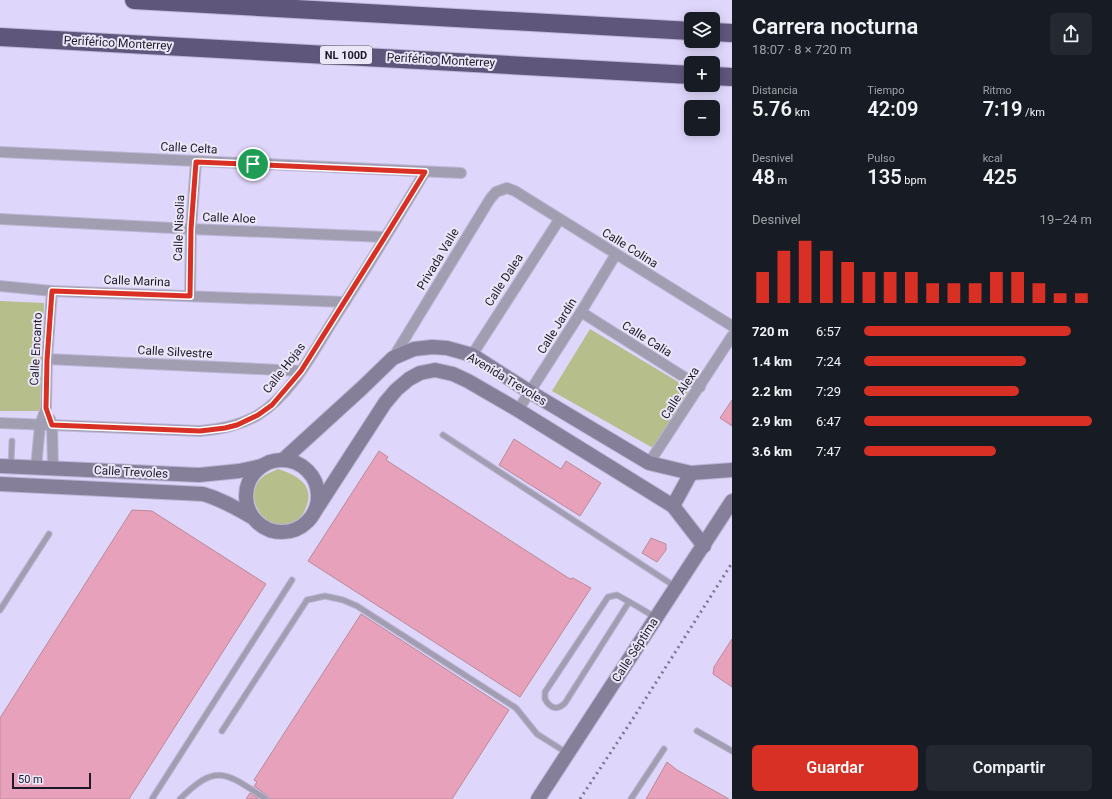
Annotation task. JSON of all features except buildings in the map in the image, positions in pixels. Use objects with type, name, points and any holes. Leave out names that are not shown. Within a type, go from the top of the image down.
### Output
[{"type":"highway","points":[[134,0],[684,31]]},
{"type":"highway","points":[[720,33],[732,34]]},
{"type":"highway","name":"Periférico Monterrey","points":[[0,37],[684,75]]},
{"type":"highway","points":[[720,76],[732,77]]},
{"type":"street","name":"Calle Celta","points":[[0,152],[461,173]]},
{"type":"street","name":"Calle Nisolia","points":[[190,296],[191,229],[196,162]]},
{"type":"street","name":"Calle Hojas","points":[[0,423],[200,431],[225,428],[248,421],[272,405],[301,371],[425,172]]},
{"type":"street","name":"Privada Valle","points":[[393,358],[490,199],[501,189],[507,188],[515,191]]},
{"type":"street","name":"Calle Colina","points":[[515,191],[559,220],[732,326]]},
{"type":"street","name":"Calle Aloe","points":[[0,219],[385,237]]},
{"type":"street","name":"Calle Dalea","points":[[472,355],[559,220]]},
{"type":"street","name":"Calle Jardín","points":[[518,410],[581,312],[616,254]]},
{"type":"street","name":"Calle Marina","points":[[0,286],[52,291],[345,302]]},
{"type":"street","name":"Calle Encanto","points":[[36,468],[40,424],[46,408],[47,360],[52,291]]},
{"type":"street","name":"Calle Calia","points":[[581,312],[700,387]]},
{"type":"street","name":"Calle Alexa","points":[[650,463],[732,336]]},
{"type":"street","name":"Avenida Trevoles","points":[[283,460],[393,358],[414,348],[432,347],[447,348],[472,355],[530,392],[650,463],[691,473],[732,470]]},
{"type":"street","name":"Calle Silvestre","points":[[47,360],[301,371]]},
{"type":"street","name":"Avenida Trevoles","points":[[315,511],[385,403],[396,390],[409,379],[420,373],[435,370],[453,374],[468,381],[518,410],[672,506],[704,546]]},
{"type":"street","name":"Calle Encanto","points":[[46,408],[52,425],[53,468]]},
{"type":"street","points":[[283,460],[300,464],[313,477],[318,494],[315,511],[308,522],[297,529],[285,533],[272,532],[261,526],[252,517],[246,504],[246,489],[252,476],[262,466],[272,461],[283,460]]},
{"type":"street","name":"Calle Trevoles","points":[[5,466],[199,475],[239,471],[262,466]]},
{"type":"street","points":[[672,506],[691,473]]},
{"type":"street","name":"Calle Trevoles","points":[[0,484],[203,494],[215,497],[228,503],[252,517]]},
{"type":"street","name":"Calle Séptima","points":[[538,799],[732,501]]},
{"type":"lane","points":[[443,435],[677,587]]},
{"type":"lane","points":[[5,466],[12,441]]},
{"type":"lane","points":[[0,610],[49,534]]},
{"type":"lane","points":[[152,799],[292,580]]},
{"type":"lane","points":[[629,602],[565,703],[561,707],[556,708],[551,706],[545,699],[546,692],[608,597],[617,595],[629,602],[656,618]]},
{"type":"lane","points":[[222,731],[306,600],[325,596],[343,600],[357,606],[509,703],[516,708],[538,734],[568,754]]},
{"type":"lane","points":[[697,731],[732,751]]},
{"type":"lane","points":[[631,799],[664,749]]},
{"type":"lane","points":[[180,799],[202,780],[216,775],[227,776],[266,799]]},
{"type":"green space","points":[[0,301],[44,303],[40,411],[0,411]]},
{"type":"green space","points":[[590,329],[690,389],[653,448],[552,391]]},
{"type":"green space","points":[[278,469],[299,479],[307,489],[309,496],[308,503],[300,518],[290,523],[280,524],[270,522],[257,508],[254,499],[255,490],[259,481],[267,474]]},
{"type":"railway","points":[[580,799],[732,563]]},
{"type":"route","points":[[196,162],[253,164],[425,172],[301,371],[272,405],[258,415],[237,425],[200,431],[52,425],[46,408],[47,360],[52,291],[190,296],[191,229],[196,162]]}]
